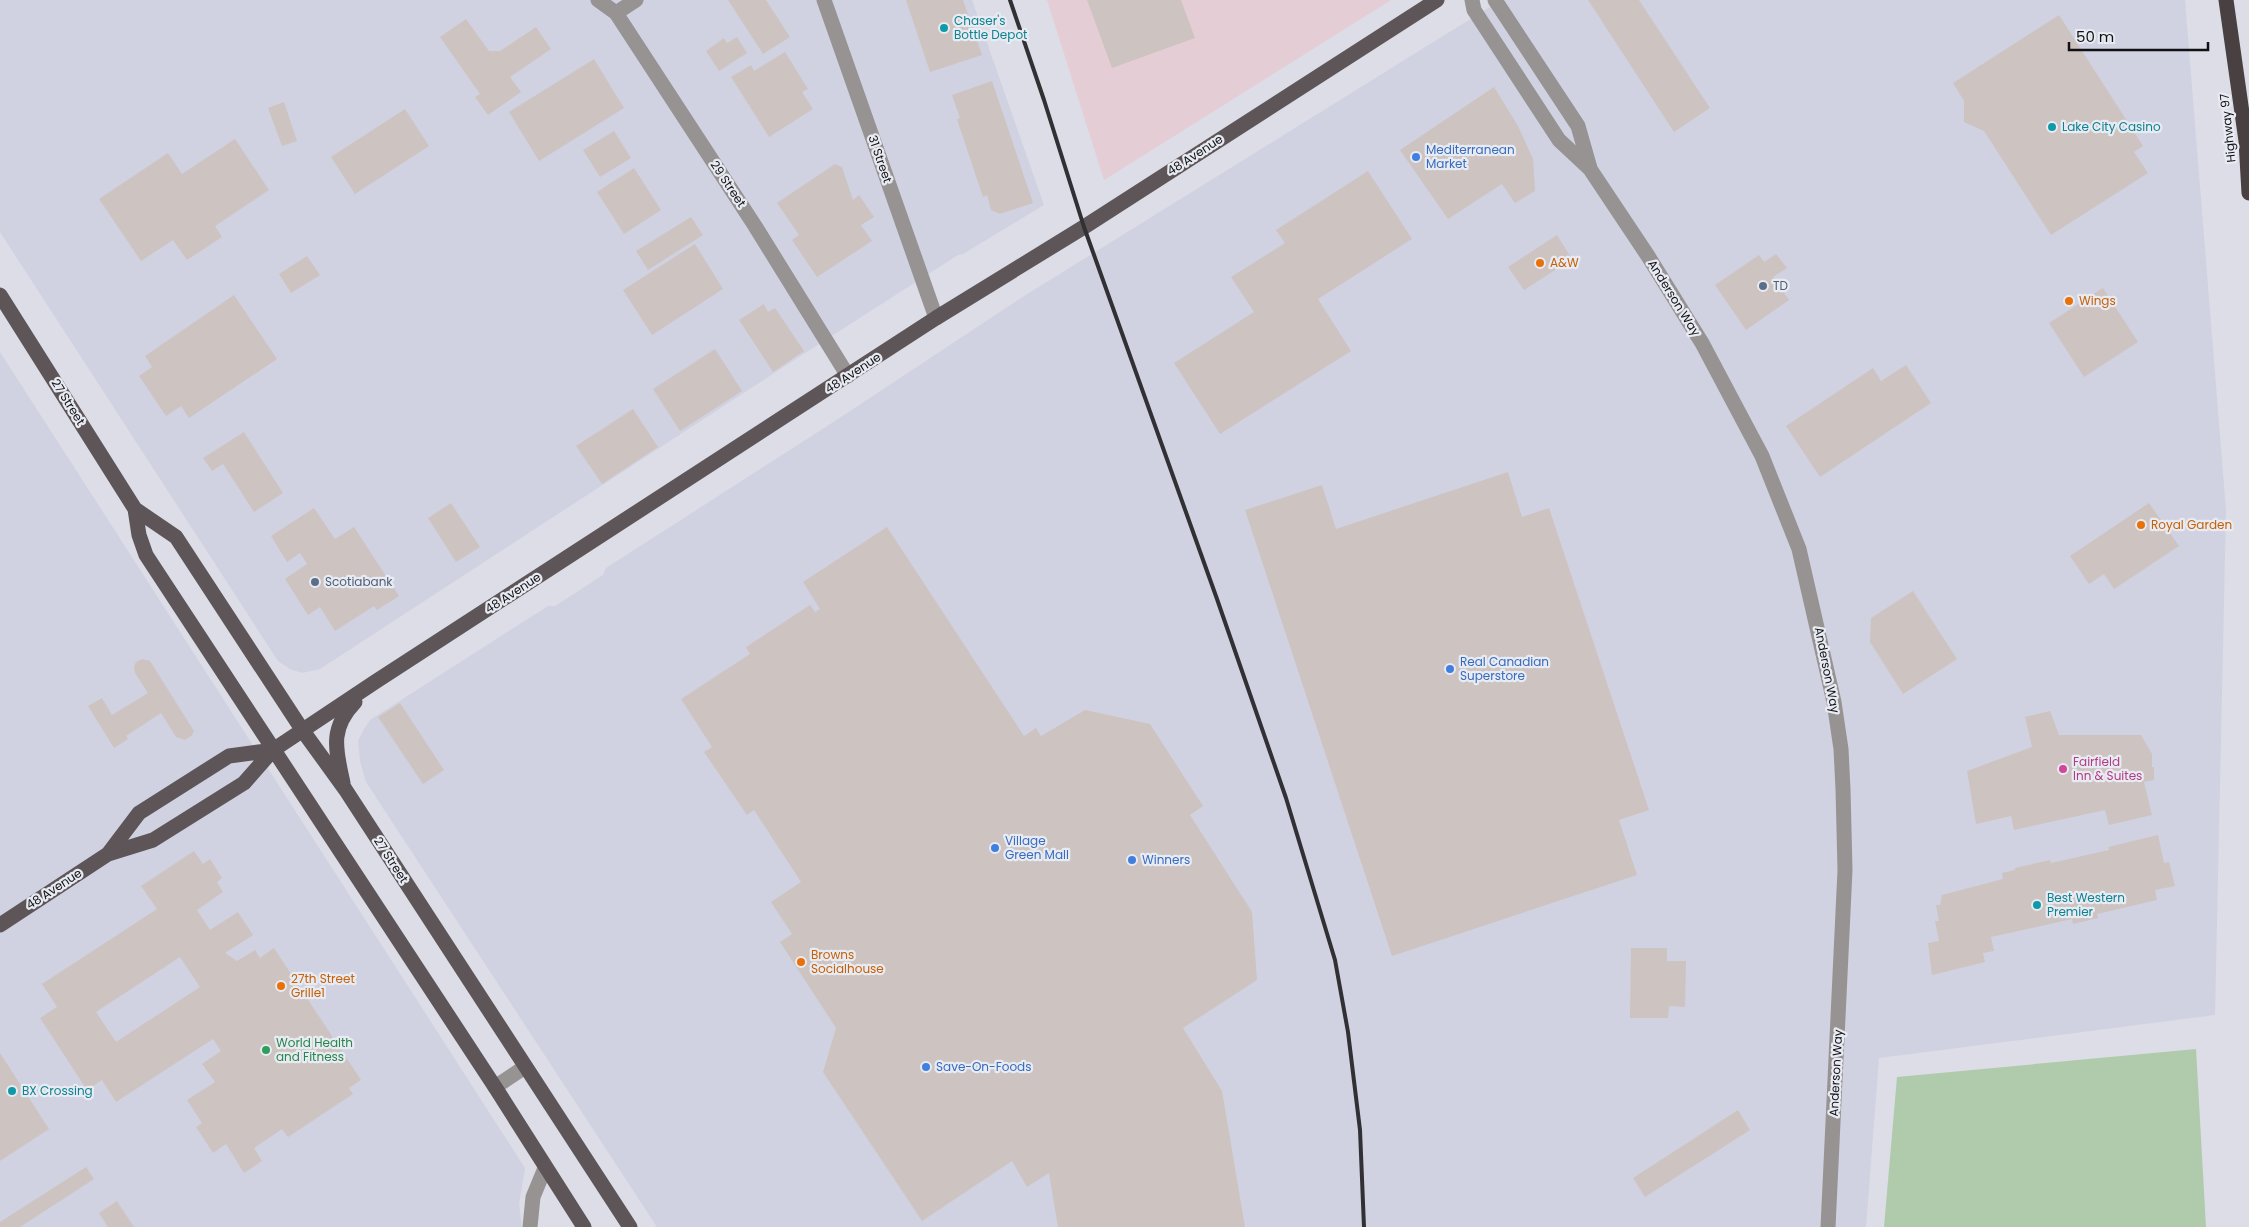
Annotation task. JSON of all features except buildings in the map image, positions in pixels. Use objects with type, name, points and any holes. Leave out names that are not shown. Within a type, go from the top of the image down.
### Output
[{"type":"highway","name":"Highway 97","points":[[2226,0],[2246,141],[2249,193]]},
{"type":"main road","name":"48 Avenue","points":[[0,925],[108,854],[153,840],[244,783],[273,750],[375,682],[936,318],[1084,227],[1437,0]]},
{"type":"main road","name":"27 Street","points":[[0,295],[135,509],[176,537],[303,731],[345,789],[630,1227]]},
{"type":"main road","name":"27 Street","points":[[135,509],[139,535],[146,555],[495,1087],[584,1227]]},
{"type":"main road","points":[[345,789],[336,740],[344,714],[375,682]]},
{"type":"main road","name":"48 Avenue","points":[[108,854],[139,814],[229,756],[273,750]]},
{"type":"street","name":"29 Street","points":[[598,0],[616,13],[755,226],[848,376]]},
{"type":"street","points":[[616,13],[636,0]]},
{"type":"street","name":"31 Street","points":[[824,0],[936,318]]},
{"type":"street","name":"Anderson Way","points":[[1472,0],[1474,10],[1559,140],[1590,169],[1648,256],[1702,343],[1762,456],[1799,549],[1819,629],[1834,702],[1841,749],[1845,861],[1828,1227]]},
{"type":"street","name":"Anderson Way","points":[[1495,0],[1578,126],[1590,169]]},
{"type":"street","points":[[495,1087],[526,1067]]},
{"type":"street","points":[[530,1227],[533,1197],[546,1168]]},
{"type":"shaded area","points":[[0,0],[972,0],[1044,205],[963,254],[958,255],[320,669],[302,673],[290,669],[278,661],[0,232]]},
{"type":"shaded area","points":[[1047,0],[1391,0],[1104,180]]},
{"type":"shaded area","points":[[1501,0],[2185,0],[2226,510],[2215,1015],[1879,1058],[1866,1227],[657,1227],[366,782],[360,761],[358,741],[370,720],[548,606],[555,606],[603,575],[606,568],[835,421],[1021,298]]},
{"type":"shaded area","points":[[0,352],[525,1168],[519,1204],[522,1227],[0,1227]]},
{"type":"green space","points":[[2196,1049],[2206,1227],[1884,1227],[1897,1077]]},
{"type":"railway","points":[[1010,0],[1084,227],[1286,798],[1335,960],[1348,1032],[1360,1130],[1364,1227]]},
{"type":"place","name":"Chaser's Bottle Depot","points":[[944,28]]},
{"type":"place","name":"Lake City Casino","points":[[2052,127]]},
{"type":"place","name":"Mediterranean Market","points":[[1416,157]]},
{"type":"place","name":"A&W","points":[[1540,263]]},
{"type":"place","name":"TD","points":[[1763,286]]},
{"type":"place","name":"Wings","points":[[2069,301]]},
{"type":"place","name":"Royal Garden","points":[[2141,525]]},
{"type":"place","name":"Scotiabank","points":[[315,582]]},
{"type":"place","name":"Real Canadian Superstore","points":[[1450,669]]},
{"type":"place","name":"Fairfield Inn & Suites","points":[[2063,769]]},
{"type":"place","name":"Village Green Mall","points":[[995,848]]},
{"type":"place","name":"Winners","points":[[1132,860]]},
{"type":"place","name":"Best Western Premier","points":[[2037,905]]},
{"type":"place","name":"Browns Socialhouse","points":[[801,962]]},
{"type":"place","name":"27th Street Grille1","points":[[281,986]]},
{"type":"place","name":"World Health and Fitness","points":[[266,1050]]},
{"type":"place","name":"Save-On-Foods","points":[[926,1067]]},
{"type":"place","name":"BX Crossing","points":[[12,1091]]}]
